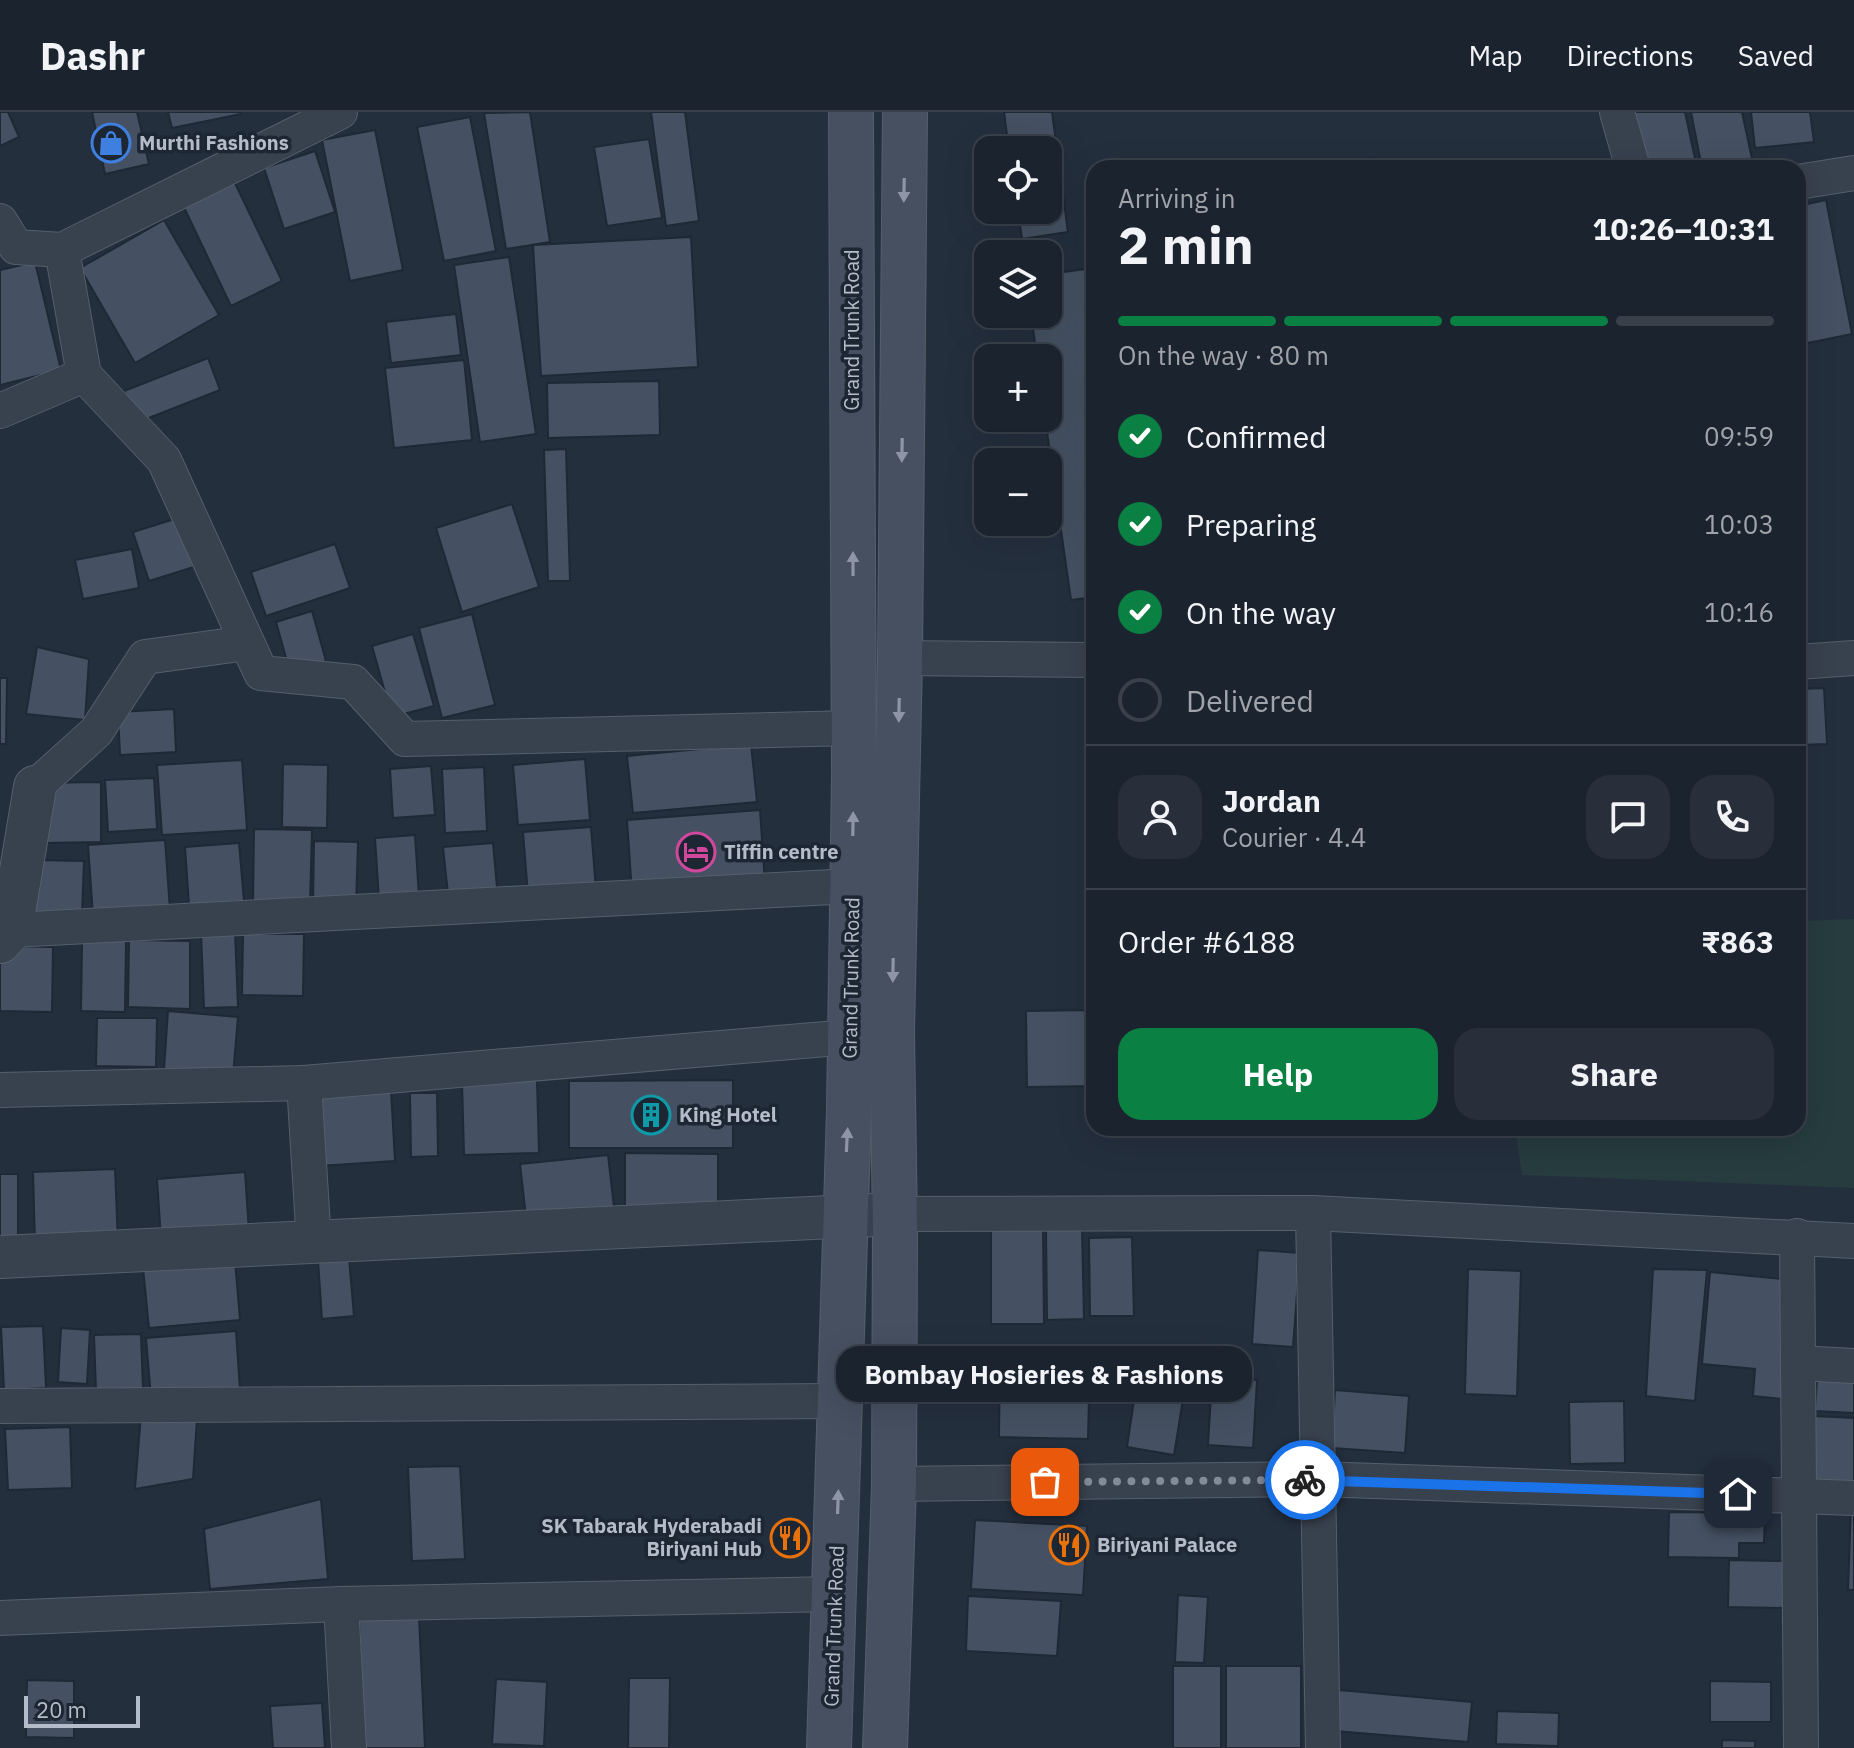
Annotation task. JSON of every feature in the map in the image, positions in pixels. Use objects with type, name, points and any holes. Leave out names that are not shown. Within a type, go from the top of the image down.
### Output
[{"type":"main road","name":"Grand Trunk Road","points":[[829,1748],[850,1037],[853,728],[851,112]]},
{"type":"main road","name":"Grand Trunk Road","points":[[885,1748],[894,1484],[892,1032],[900,658],[905,112]]},
{"type":"street","points":[[0,221],[16,247],[62,250],[340,112]]},
{"type":"street","points":[[1617,112],[1631,160]]},
{"type":"street","points":[[1806,181],[1854,173]]},
{"type":"street","points":[[62,250],[84,375],[164,460],[261,673],[353,682],[405,739],[853,728]]},
{"type":"street","points":[[0,411],[84,375]]},
{"type":"street","points":[[247,643],[145,657],[96,732],[35,787],[6,936],[852,886]]},
{"type":"street","points":[[900,658],[1086,660]]},
{"type":"street","points":[[1806,661],[1854,658]]},
{"type":"street","points":[[0,1090],[304,1083],[850,1037]]},
{"type":"street","points":[[304,1083],[314,1243]]},
{"type":"street","points":[[1313,1213],[1323,1748]]},
{"type":"street","points":[[0,1257],[895,1214],[1313,1213],[1854,1241]]},
{"type":"street","points":[[1797,1236],[1801,1748]]},
{"type":"street","points":[[1798,1363],[1854,1366]]},
{"type":"street","points":[[0,1406],[839,1401]]},
{"type":"street","points":[[894,1484],[1318,1479],[1854,1498]]},
{"type":"street","points":[[0,1618],[341,1604],[835,1594]]},
{"type":"street","points":[[341,1604],[349,1748]]},
{"type":"green space","points":[[1854,919],[1854,1188],[1522,1175],[1516,1136],[1806,1136],[1806,921]]},
{"type":"building","points":[[0,112],[8,112],[19,137],[0,146]]},
{"type":"building","points":[[92,112],[137,112],[149,164],[105,174]]},
{"type":"building","points":[[168,112],[240,112],[241,114],[172,128]]},
{"type":"building","points":[[530,112],[550,242],[506,249],[484,113]]},
{"type":"building","points":[[651,112],[685,112],[699,221],[666,226]]},
{"type":"building","points":[[1004,112],[1052,112],[1055,136],[1007,136]]},
{"type":"building","points":[[1628,112],[1685,112],[1695,160],[1637,160]]},
{"type":"building","points":[[1691,112],[1742,112],[1752,160],[1700,160]]},
{"type":"building","points":[[1751,112],[1810,112],[1814,142],[1755,148]]},
{"type":"building","points":[[470,117],[496,251],[444,261],[417,127]]},
{"type":"building","points":[[375,130],[403,270],[350,281],[322,140]]},
{"type":"building","points":[[649,139],[662,218],[607,226],[594,147]]},
{"type":"building","points":[[315,151],[335,212],[284,229],[264,168]]},
{"type":"building","points":[[232,177],[282,281],[231,306],[181,201]]},
{"type":"building","points":[[1062,187],[1068,232],[1022,239],[1020,224],[1062,224]]},
{"type":"building","points":[[1826,200],[1852,334],[1806,343],[1806,204]]},
{"type":"building","points":[[164,220],[219,315],[135,363],[80,268]]},
{"type":"building","points":[[691,237],[698,367],[541,376],[533,245]]},
{"type":"building","points":[[509,257],[536,434],[480,442],[454,265]]},
{"type":"building","points":[[35,262],[61,370],[0,385],[0,270]]},
{"type":"building","points":[[1086,269],[1086,598],[1071,600],[1062,536],[1062,448],[1049,448],[1047,432],[1062,432],[1062,344],[1035,344],[1033,328],[1062,328],[1062,272]]},
{"type":"building","points":[[456,314],[461,355],[391,363],[386,322]]},
{"type":"building","points":[[208,358],[220,390],[136,423],[124,391]]},
{"type":"building","points":[[464,360],[472,440],[394,448],[385,368]]},
{"type":"building","points":[[659,381],[660,435],[548,438],[547,383]]},
{"type":"building","points":[[566,449],[570,581],[548,581],[544,450]]},
{"type":"building","points":[[512,504],[539,587],[462,612],[436,528]]},
{"type":"building","points":[[181,517],[197,566],[149,581],[133,532]]},
{"type":"building","points":[[335,544],[350,588],[266,616],[251,572]]},
{"type":"building","points":[[132,549],[139,588],[83,599],[75,560]]},
{"type":"building","points":[[312,611],[326,661],[290,672],[276,622]]},
{"type":"building","points":[[472,614],[495,705],[442,718],[419,628]]},
{"type":"building","points":[[413,634],[434,706],[392,717],[372,646]]},
{"type":"building","points":[[37,647],[89,659],[85,720],[26,714]]},
{"type":"building","points":[[0,678],[7,678],[6,744],[0,744]]},
{"type":"building","points":[[1824,688],[1827,744],[1806,745],[1806,689]]},
{"type":"building","points":[[174,709],[176,752],[120,755],[118,712]]},
{"type":"building","points":[[751,744],[757,802],[633,813],[627,756]]},
{"type":"building","points":[[585,759],[590,820],[518,825],[513,765]]},
{"type":"building","points":[[242,760],[247,830],[162,835],[157,765]]},
{"type":"building","points":[[283,764],[328,765],[327,828],[282,827]]},
{"type":"building","points":[[431,766],[435,815],[393,818],[390,769]]},
{"type":"building","points":[[484,767],[487,831],[445,833],[442,769]]},
{"type":"building","points":[[154,778],[157,829],[108,832],[105,780]]},
{"type":"building","points":[[101,782],[101,842],[43,843],[42,783]]},
{"type":"building","name":"Tiffin centre","points":[[760,810],[765,884],[632,893],[627,820]]},
{"type":"building","points":[[591,827],[596,890],[528,895],[523,832]]},
{"type":"building","points":[[254,829],[312,830],[310,906],[253,905]]},
{"type":"building","points":[[415,835],[419,897],[379,900],[375,838]]},
{"type":"building","points":[[165,840],[170,910],[93,915],[88,845]]},
{"type":"building","points":[[314,841],[358,842],[356,907],[313,907]]},
{"type":"building","points":[[239,843],[244,901],[189,905],[185,847]]},
{"type":"building","points":[[493,843],[498,899],[449,903],[443,847]]},
{"type":"building","points":[[33,860],[84,861],[82,914],[32,913]]},
{"type":"building","points":[[235,931],[238,1007],[204,1008],[201,933]]},
{"type":"building","points":[[243,934],[304,934],[303,996],[242,995]]},
{"type":"building","points":[[82,939],[126,940],[125,1012],[81,1011]]},
{"type":"building","points":[[129,940],[190,941],[190,1009],[128,1007]]},
{"type":"building","points":[[0,946],[53,947],[52,1012],[0,1011]]},
{"type":"building","points":[[1086,1010],[1086,1086],[1027,1087],[1026,1011]]},
{"type":"building","points":[[168,1011],[238,1017],[233,1076],[164,1069]]},
{"type":"building","points":[[97,1018],[157,1018],[156,1067],[96,1066]]},
{"type":"building","points":[[537,1080],[539,1153],[464,1155],[462,1082]]},
{"type":"building","name":"King Hotel","points":[[733,1080],[733,1148],[569,1148],[569,1081]]},
{"type":"building","points":[[391,1090],[395,1161],[319,1166],[315,1095]]},
{"type":"building","points":[[410,1093],[437,1093],[438,1156],[411,1157]]},
{"type":"building","points":[[625,1153],[718,1154],[718,1216],[625,1215]]},
{"type":"building","points":[[608,1155],[614,1207],[526,1217],[520,1164]]},
{"type":"building","points":[[115,1169],[118,1242],[35,1244],[33,1172]]},
{"type":"building","points":[[245,1172],[249,1232],[161,1239],[157,1179]]},
{"type":"building","points":[[0,1174],[18,1174],[18,1239],[0,1239]]},
{"type":"building","points":[[991,1225],[1043,1225],[1044,1324],[991,1324]]},
{"type":"building","points":[[1082,1228],[1084,1319],[1047,1320],[1046,1229]]},
{"type":"building","points":[[1132,1237],[1134,1316],[1090,1316],[1089,1238]]},
{"type":"building","points":[[1258,1250],[1300,1253],[1293,1347],[1252,1344]]},
{"type":"building","points":[[349,1258],[354,1316],[322,1319],[318,1261]]},
{"type":"building","points":[[235,1260],[240,1320],[149,1328],[143,1268]]},
{"type":"building","points":[[1468,1269],[1521,1271],[1517,1396],[1465,1394]]},
{"type":"building","points":[[1653,1269],[1707,1270],[1695,1401],[1646,1396]]},
{"type":"building","points":[[1710,1272],[1792,1280],[1782,1399],[1753,1396],[1755,1369],[1702,1364]]},
{"type":"building","points":[[43,1326],[46,1388],[4,1390],[1,1327]]},
{"type":"building","points":[[61,1328],[90,1330],[87,1384],[58,1382]]},
{"type":"building","points":[[236,1331],[240,1390],[151,1397],[146,1338]]},
{"type":"building","points":[[141,1334],[143,1389],[96,1391],[94,1335]]},
{"type":"building","points":[[1000,1352],[1090,1354],[1088,1439],[999,1437]]},
{"type":"building","points":[[1212,1377],[1257,1380],[1253,1448],[1208,1445]]},
{"type":"building","points":[[1137,1380],[1185,1387],[1174,1455],[1127,1447]]},
{"type":"building","points":[[1817,1380],[1854,1382],[1854,1413],[1815,1411]]},
{"type":"building","points":[[1335,1390],[1409,1396],[1405,1453],[1332,1448]]},
{"type":"building","points":[[1624,1401],[1625,1463],[1570,1464],[1569,1402]]},
{"type":"building","points":[[141,1414],[197,1419],[193,1479],[135,1489]]},
{"type":"building","points":[[1814,1416],[1854,1418],[1854,1490],[1810,1487]]},
{"type":"building","points":[[70,1427],[72,1488],[8,1490],[5,1429]]},
{"type":"building","points":[[460,1466],[465,1559],[412,1561],[408,1467]]},
{"type":"building","points":[[321,1499],[328,1579],[210,1589],[204,1529]]},
{"type":"building","points":[[1851,1504],[1854,1504],[1854,1590],[1848,1590]]},
{"type":"building","points":[[1669,1512],[1765,1513],[1764,1543],[1739,1543],[1739,1558],[1668,1557]]},
{"type":"building","points":[[975,1520],[1087,1526],[1083,1595],[971,1589]]},
{"type":"building","points":[[1729,1560],[1786,1561],[1786,1608],[1728,1607]]},
{"type":"building","points":[[1178,1595],[1208,1597],[1204,1663],[1175,1662]]},
{"type":"building","points":[[968,1596],[1061,1601],[1057,1656],[966,1651]]},
{"type":"building","points":[[419,1617],[425,1748],[364,1748],[359,1619]]},
{"type":"building","points":[[1173,1666],[1221,1666],[1221,1748],[1173,1748]]},
{"type":"building","points":[[1226,1666],[1301,1666],[1301,1748],[1226,1748]]},
{"type":"building","points":[[629,1678],[670,1678],[669,1748],[628,1748]]},
{"type":"building","points":[[496,1679],[547,1682],[544,1746],[492,1744]]},
{"type":"building","points":[[27,1680],[74,1681],[74,1738],[26,1737]]},
{"type":"building","points":[[1710,1681],[1771,1682],[1771,1722],[1710,1722]]},
{"type":"building","points":[[1339,1690],[1472,1702],[1468,1742],[1335,1731]]},
{"type":"building","points":[[322,1703],[325,1748],[273,1748],[270,1706]]},
{"type":"building","points":[[1497,1711],[1559,1713],[1558,1746],[1496,1744]]},
{"type":"building","points":[[1722,1740],[1755,1741],[1755,1748],[1722,1748]]},
{"type":"way so far","points":[[1045,1482],[1305,1480]]},
{"type":"place","name":"Murthi Fashions","points":[[111,143]]},
{"type":"place","name":"Tiffin centre","points":[[696,852]]},
{"type":"place","name":"King Hotel","points":[[651,1115]]},
{"type":"place","name":"Bombay Hosieries & Fashions","points":[[1045,1482]]},
{"type":"place","name":"SK Tabarak Hyderabadi Biriyani Hub","points":[[790,1538]]},
{"type":"place","name":"Biriyani Palace","points":[[1069,1545]]},
{"type":"route","points":[[1305,1480],[1738,1494]]}]
